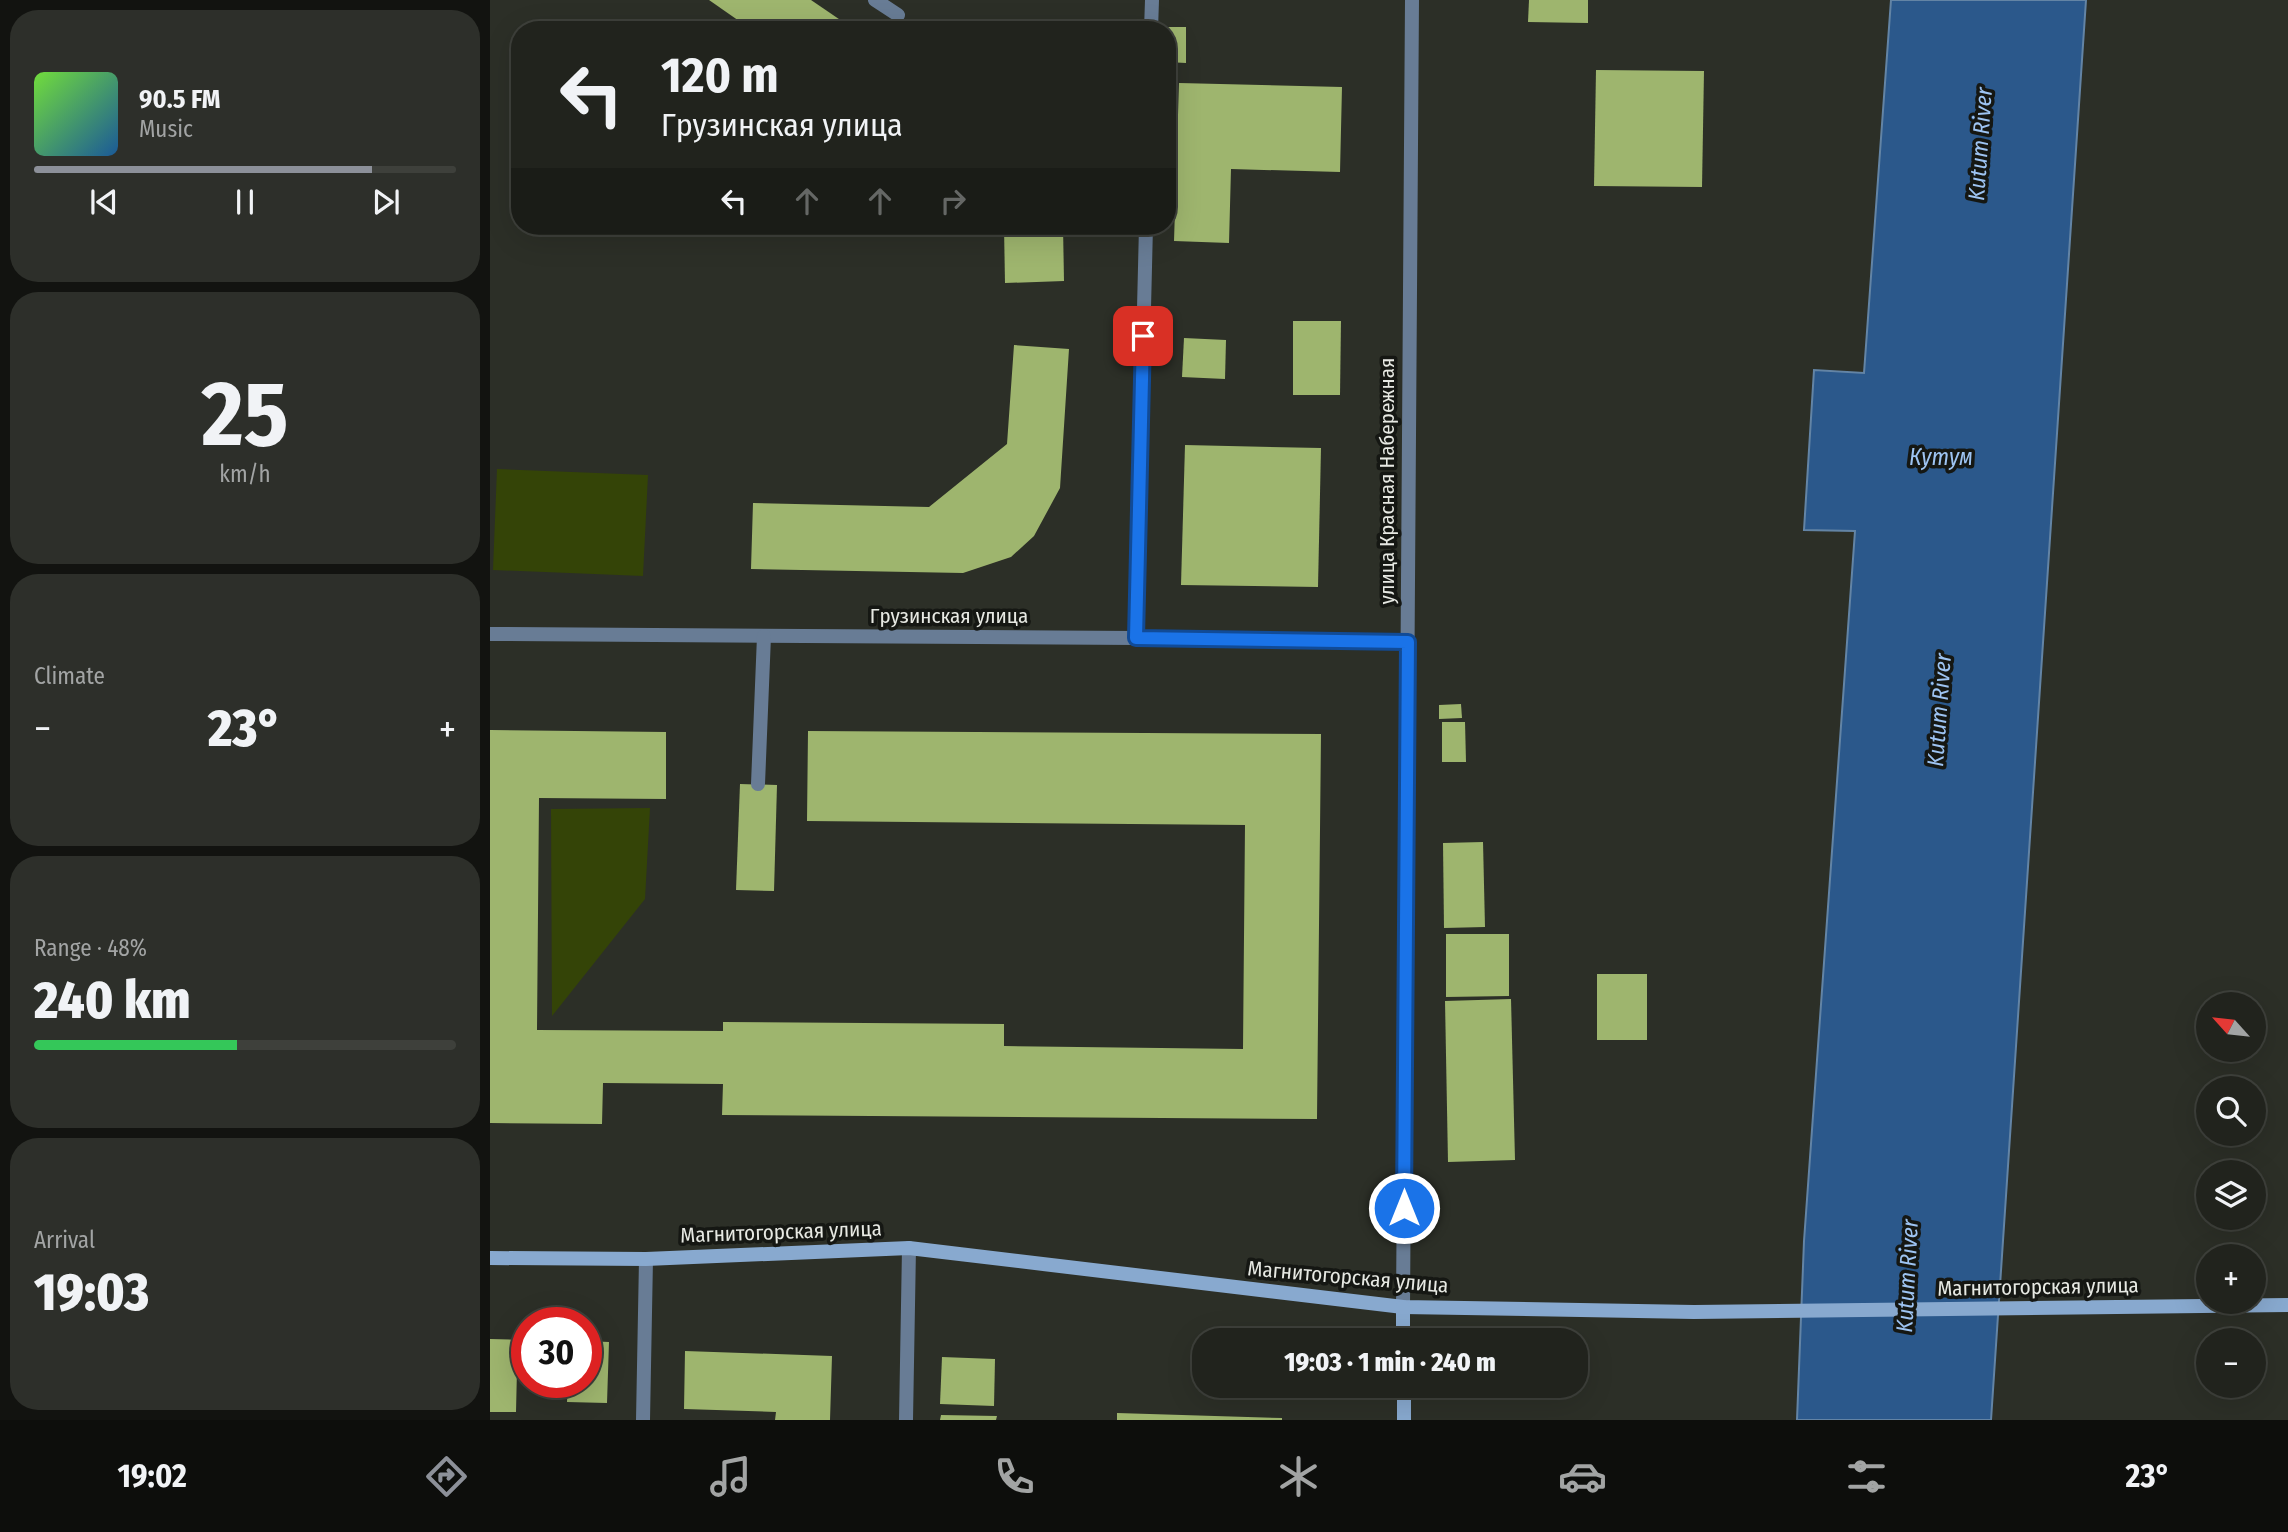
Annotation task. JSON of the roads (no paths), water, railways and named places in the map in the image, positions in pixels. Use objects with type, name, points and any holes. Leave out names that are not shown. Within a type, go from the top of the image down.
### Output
[{"type":"main road","name":"Магнитогорская улица","points":[[490,1258],[646,1259],[909,1248],[1403,1307],[1694,1311],[2288,1305]]},
{"type":"main road","name":"улица Красная Набережная","points":[[1403,1307],[1403,1328]]},
{"type":"main road","points":[[1404,1398],[1404,1420]]},
{"type":"street","points":[[874,0],[898,15]]},
{"type":"street","points":[[1151,21],[1152,0]]},
{"type":"street","name":"улица Красная Набережная","points":[[1403,1307],[1412,0]]},
{"type":"street","points":[[1136,638],[1146,235]]},
{"type":"street","name":"Грузинская улица","points":[[490,634],[1408,642]]},
{"type":"street","points":[[758,785],[764,636]]},
{"type":"street","points":[[906,1420],[909,1248]]},
{"type":"street","points":[[643,1420],[646,1259]]},
{"type":"water","name":"Кутум","points":[[1891,0],[2086,0],[1991,1420],[1797,1420],[1804,1241],[1855,531],[1804,530],[1814,370],[1864,373]]},
{"type":"water label","name":"Kutum River","points":[[1980,144]]},
{"type":"water label","name":"Kutum River","points":[[1939,710]]},
{"type":"water label","name":"Kutum River","points":[[1907,1276]]}]
